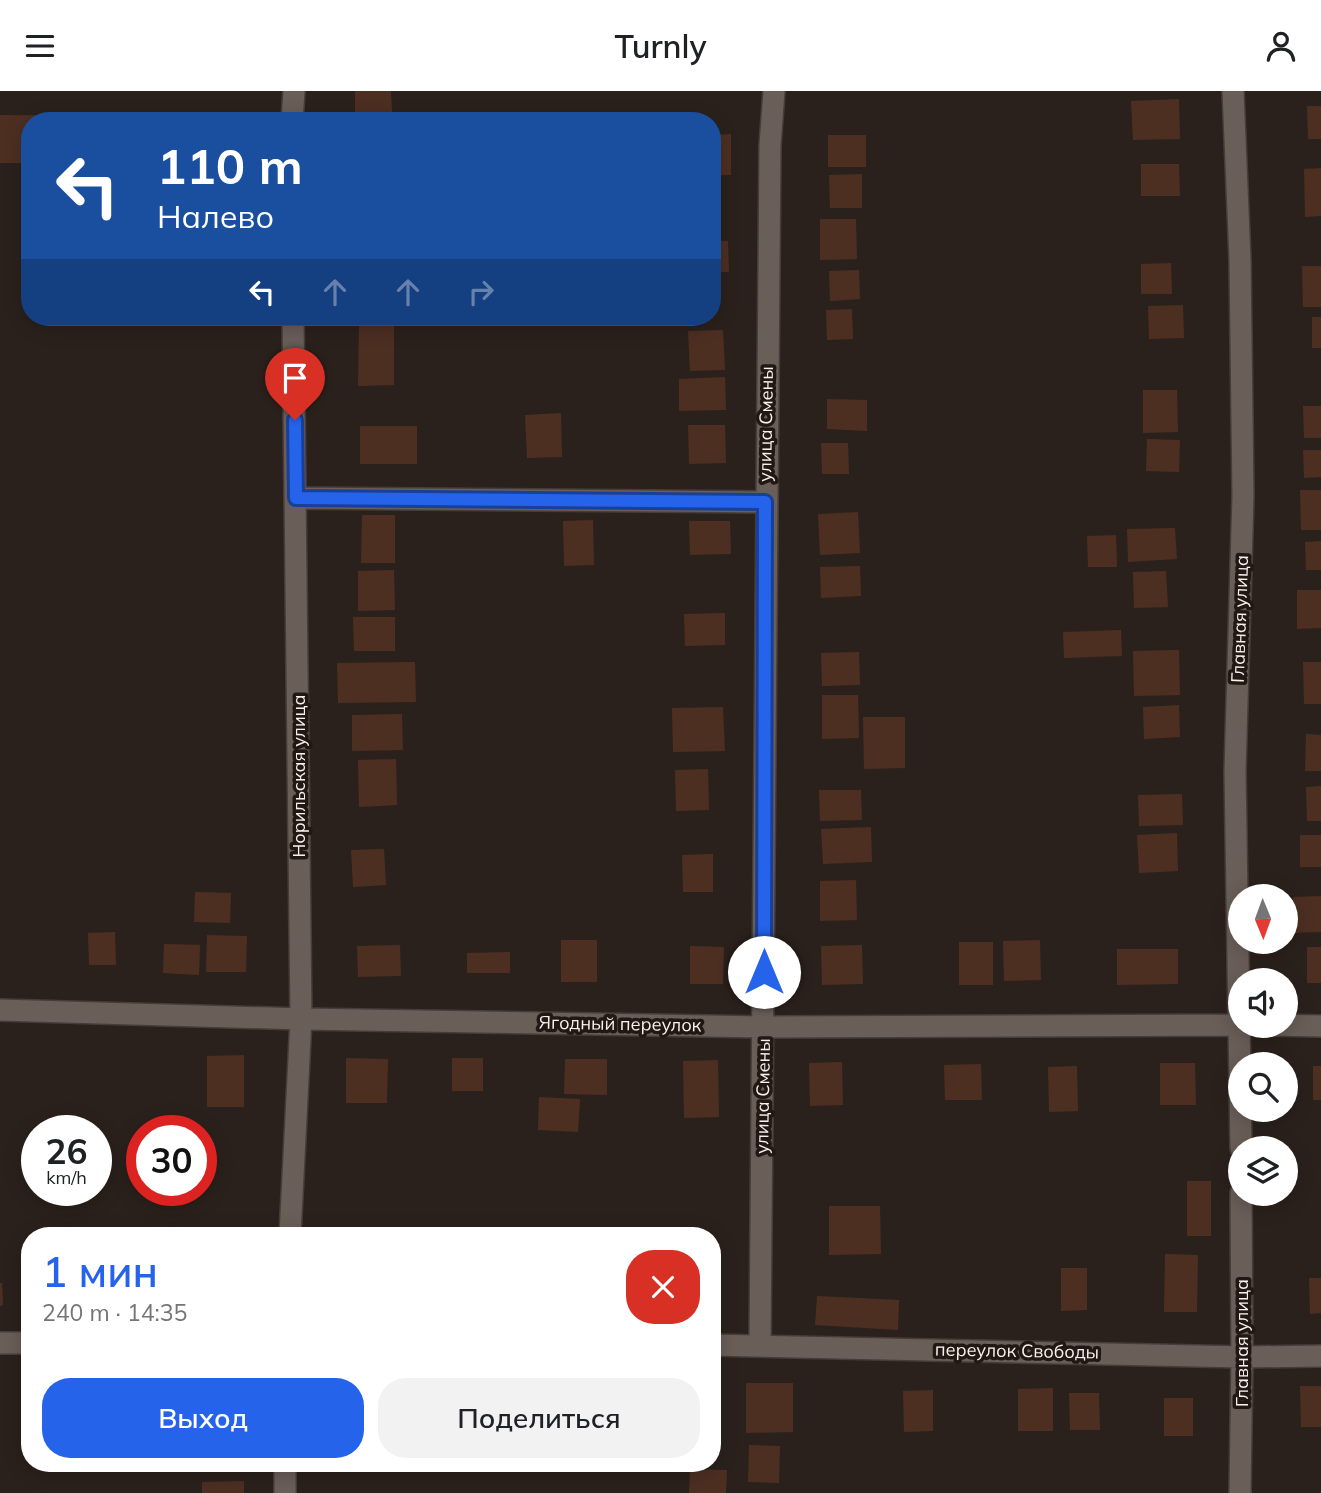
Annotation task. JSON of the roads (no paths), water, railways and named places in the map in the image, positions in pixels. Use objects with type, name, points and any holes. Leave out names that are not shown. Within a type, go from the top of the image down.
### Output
[{"type":"street","points":[[293,112],[294,91]]},
{"type":"street","name":"улица Смены","points":[[760,1345],[764,1027],[765,502],[770,146],[774,91]]},
{"type":"street","name":"Главная улица","points":[[1233,91],[1240,260],[1243,496],[1236,771],[1239,968]]},
{"type":"street","name":"Норильская улица","points":[[290,1227],[301,1019],[293,326]]},
{"type":"street","points":[[296,498],[765,502]]},
{"type":"street","name":"Ягодный переулок","points":[[0,1010],[301,1019],[764,1027],[1228,1025]]},
{"type":"street","points":[[1298,1026],[1321,1027]]},
{"type":"street","name":"Главная улица","points":[[1240,1038],[1241,1136]]},
{"type":"street","name":"Главная улица","points":[[1240,1493],[1241,1206]]},
{"type":"street","points":[[0,1343],[21,1343]]},
{"type":"street","name":"переулок Свободы","points":[[721,1345],[1242,1357],[1321,1356]]},
{"type":"street","points":[[285,1472],[285,1493]]}]
